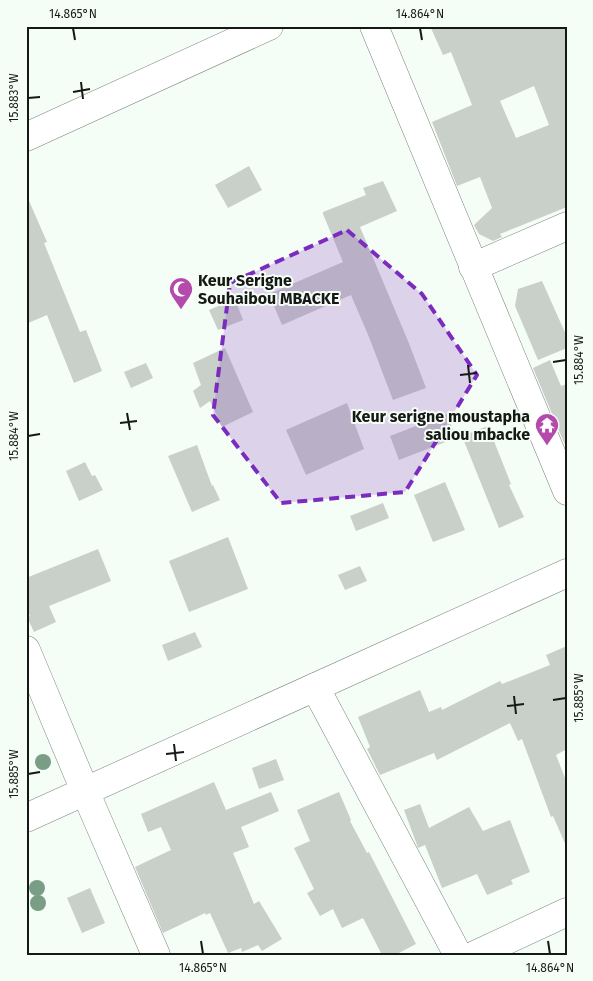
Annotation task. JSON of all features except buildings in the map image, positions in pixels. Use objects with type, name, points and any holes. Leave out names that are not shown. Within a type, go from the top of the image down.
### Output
[{"type":"street","points":[[26,137],[269,26]]},
{"type":"street","points":[[374,26],[567,491]]},
{"type":"street","points":[[473,267],[567,226]]},
{"type":"street","points":[[26,818],[567,574]]},
{"type":"street","points":[[26,650],[156,955]]},
{"type":"street","points":[[315,687],[458,955]]},
{"type":"street","points":[[475,955],[567,912]]},
{"type":"highlighted area","points":[[347,230],[422,294],[477,375],[405,492],[281,503],[213,415],[230,283]]},
{"type":"place","name":"Keur Serigne Souhaibou MBACKE","points":[[181,310]]},
{"type":"place","name":"Keur serigne moustapha saliou mbacke","points":[[547,446]]}]
